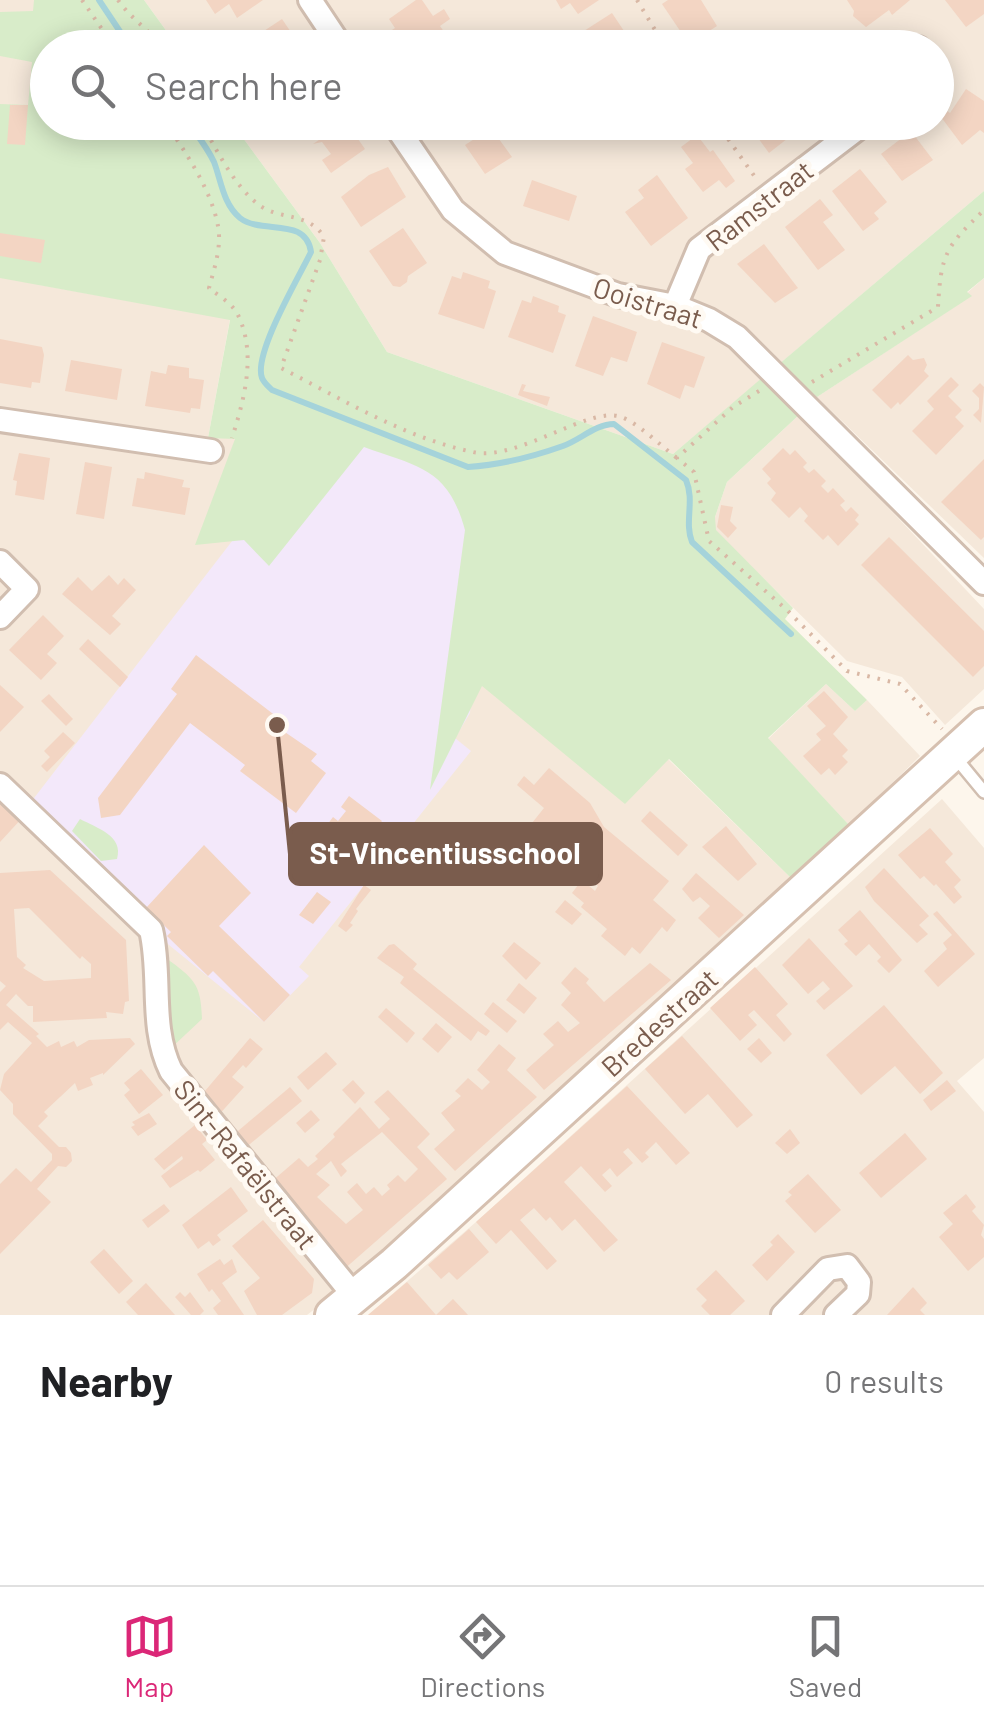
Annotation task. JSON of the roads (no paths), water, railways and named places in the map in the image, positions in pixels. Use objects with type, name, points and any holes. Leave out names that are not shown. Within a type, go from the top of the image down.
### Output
[{"type":"street","points":[[310,0],[330,30]]},
{"type":"street","name":"Ooistraat","points":[[405,140],[453,210],[505,253],[618,295],[675,306],[737,337],[984,583]]},
{"type":"street","name":"Ramstraat","points":[[675,306],[699,249],[843,140]]},
{"type":"street","points":[[0,420],[211,451]]},
{"type":"street","points":[[0,562],[27,589],[0,617]]},
{"type":"street","name":"Bredestraat","points":[[344,1307],[966,741]]},
{"type":"street","name":"Sint-Rafaëlstraat","points":[[0,785],[151,930],[156,954],[158,1030],[161,1051],[170,1070],[344,1307]]},
{"type":"street","points":[[784,1315],[828,1269],[847,1266],[860,1282],[858,1294],[836,1315]]},
{"type":"lane","points":[[966,741],[984,792]]},
{"type":"waterway","points":[[99,0],[119,30]]},
{"type":"waterway","points":[[200,140],[214,162],[234,212],[249,223],[301,234],[311,252],[264,352],[262,378],[272,390],[468,467],[540,454],[614,424],[686,480],[692,542],[791,634]]},
{"type":"place","name":"St-Vincentiusschool","points":[[277,725]]}]
